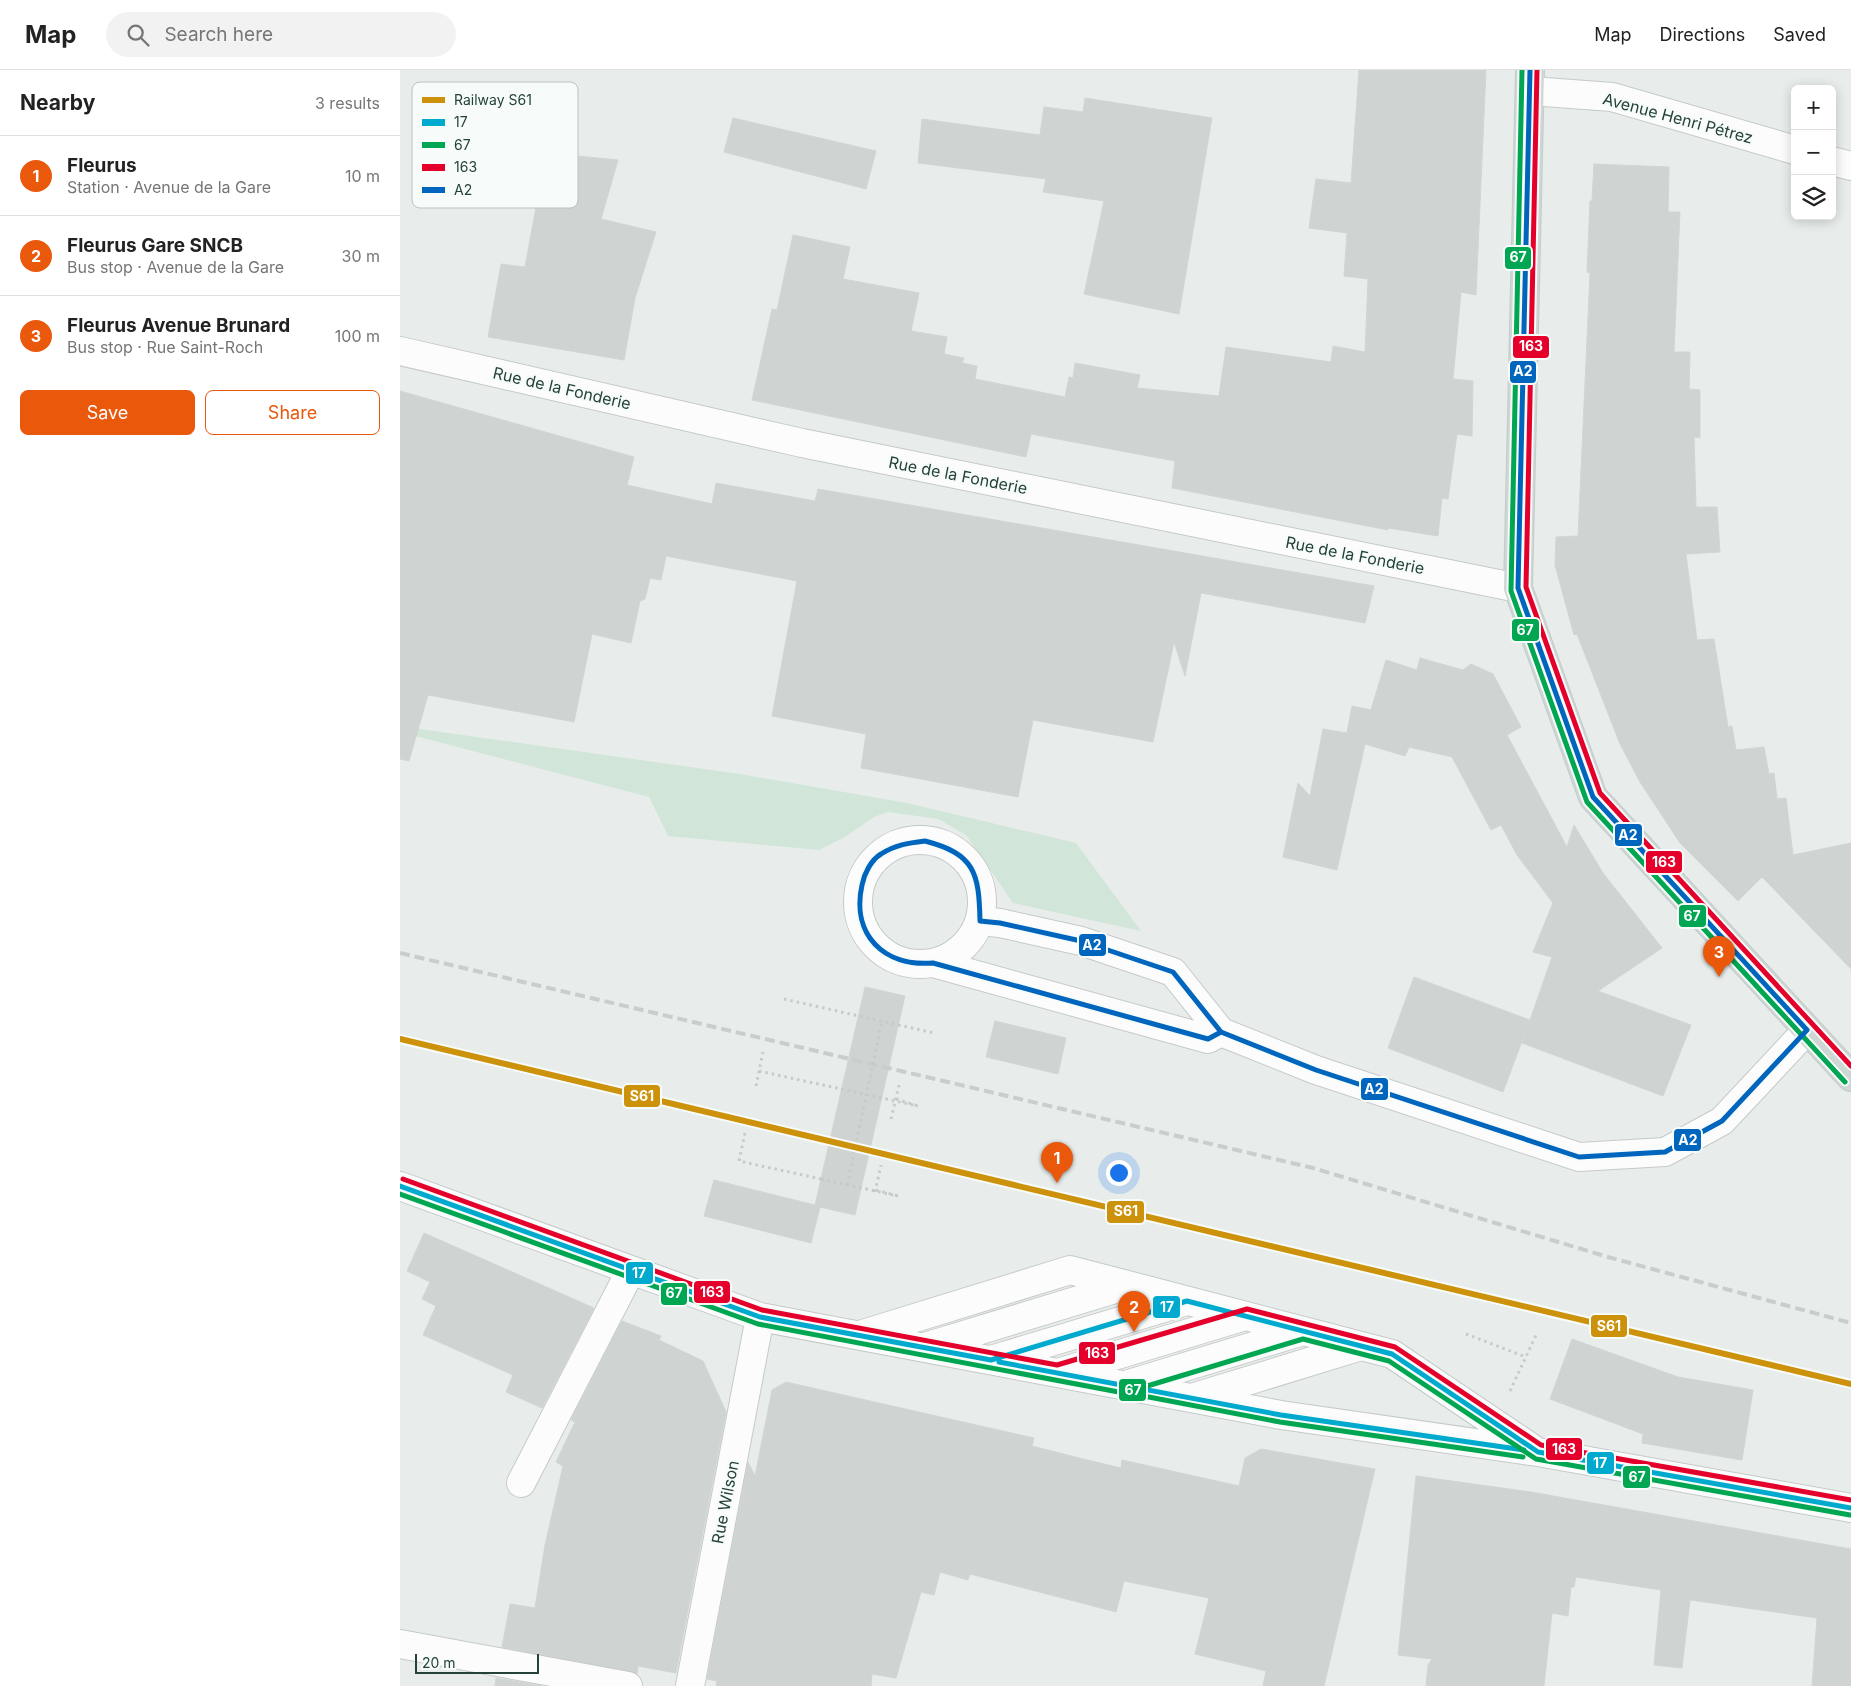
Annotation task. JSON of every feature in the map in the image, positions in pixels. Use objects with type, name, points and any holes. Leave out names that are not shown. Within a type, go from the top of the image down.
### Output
[{"type":"main road","points":[[1530,81],[1518,588],[1593,797],[1851,1077]]},
{"type":"street","name":"Avenue Henri Pétrez","points":[[1530,81],[1612,96],[1791,149]]},
{"type":"street","points":[[1836,161],[1851,166]]},
{"type":"street","name":"Rue de la Fonderie","points":[[400,351],[802,443],[1518,588]]},
{"type":"street","points":[[914,840],[934,841],[954,849],[969,862],[979,880],[983,900],[980,920],[971,939],[957,954],[933,963],[917,965],[896,960],[879,949],[866,933],[858,913],[858,893],[865,873],[877,857],[894,845],[914,840]]},
{"type":"street","points":[[980,920],[1000,922],[1081,941],[1173,972],[1221,1032],[1316,1070],[1579,1158],[1665,1152],[1722,1121],[1807,1030]]},
{"type":"street","points":[[933,963],[1208,1039],[1221,1032]]},
{"type":"street","points":[[400,1186],[760,1317],[1281,1415],[1538,1452],[1851,1508]]},
{"type":"street","points":[[521,1483],[631,1270]]},
{"type":"street","points":[[858,1335],[1070,1270],[1392,1354],[1538,1452]]},
{"type":"street","points":[[924,1348],[1129,1285]]},
{"type":"street","points":[[991,1360],[1187,1301]]},
{"type":"street","points":[[1057,1373],[1244,1316]]},
{"type":"street","name":"Rue Wilson","points":[[690,1686],[760,1317]]},
{"type":"street","points":[[1125,1386],[1302,1331]]},
{"type":"street","points":[[1191,1398],[1361,1346]]},
{"type":"street","points":[[400,1644],[628,1686]]},
{"type":"path","points":[[784,999],[934,1033]]},
{"type":"path","points":[[846,1185],[882,1021]]},
{"type":"path","points":[[756,1086],[763,1052]]},
{"type":"path","points":[[759,1071],[918,1106],[896,1099]]},
{"type":"path","points":[[891,1119],[899,1085]]},
{"type":"path","points":[[745,1133],[739,1161],[846,1185],[898,1196],[875,1191],[881,1165]]},
{"type":"path","points":[[1495,1423],[1538,1333]]},
{"type":"path","points":[[1466,1334],[1526,1357]]},
{"type":"green space","points":[[400,704],[413,728],[740,774],[907,803],[1076,843],[1141,931],[1013,903],[966,835],[938,819],[888,812],[874,817],[845,837],[819,850],[668,836],[649,797],[400,732]]},
{"type":"building","points":[[1359,70],[1486,70],[1476,295],[1461,292],[1453,379],[1473,381],[1472,436],[1457,434],[1448,499],[1442,498],[1438,536],[1388,528],[1388,530],[1172,488],[1175,461],[1031,434],[1026,457],[752,400],[772,309],[777,310],[793,235],[850,247],[843,279],[919,293],[911,331],[947,337],[944,354],[964,358],[962,363],[977,366],[975,379],[1065,397],[1069,377],[1073,378],[1075,363],[1140,375],[1137,388],[1219,396],[1226,347],[1331,362],[1333,346],[1365,352],[1368,279],[1344,276],[1347,233],[1309,228],[1316,179],[1351,183]]},
{"type":"building","points":[[1085,98],[1212,118],[1179,314],[1084,294],[1104,201],[1043,192],[1046,179],[918,163],[922,119],[1040,135],[1044,107],[1083,112]]},
{"type":"building","points":[[733,118],[876,151],[866,189],[724,152]]},
{"type":"building","points":[[578,156],[618,160],[601,219],[656,232],[635,298],[624,360],[488,337],[501,264],[525,267],[536,208],[578,208]]},
{"type":"building","points":[[1594,164],[1669,167],[1668,212],[1680,212],[1674,352],[1690,352],[1689,389],[1700,390],[1700,438],[1694,437],[1696,507],[1717,507],[1720,552],[1686,554],[1697,640],[1714,639],[1728,727],[1732,726],[1736,750],[1764,747],[1769,774],[1774,773],[1777,799],[1786,798],[1793,855],[1851,843],[1851,969],[1762,877],[1738,901],[1680,843],[1640,782],[1620,744],[1577,634],[1574,635],[1555,565],[1556,537],[1578,536],[1590,273],[1587,272],[1590,201],[1592,201]]},
{"type":"building","points":[[400,391],[634,457],[627,485],[712,504],[716,483],[815,501],[818,489],[1374,586],[1365,623],[1201,593],[1185,676],[1174,642],[1153,742],[1033,720],[1018,797],[861,768],[866,734],[772,716],[797,581],[666,556],[661,580],[650,578],[645,599],[640,601],[631,643],[592,634],[574,722],[428,695],[409,761],[400,759]]},
{"type":"building","points":[[1420,658],[1463,670],[1471,664],[1493,674],[1521,727],[1507,735],[1567,847],[1574,825],[1603,873],[1662,948],[1598,991],[1691,1025],[1663,1096],[1522,1043],[1528,1025],[1503,1092],[1388,1048],[1414,977],[1530,1020],[1552,957],[1533,952],[1553,903],[1517,855],[1501,825],[1491,830],[1452,757],[1409,747],[1405,756],[1365,744],[1337,870],[1283,857],[1298,783],[1310,796],[1323,729],[1347,733],[1352,706],[1371,710],[1386,660],[1417,670]]},
{"type":"building","points":[[865,987],[905,996],[855,1215],[820,1207],[811,1243],[704,1216],[714,1180],[815,1205]]},
{"type":"building","points":[[995,1021],[1066,1038],[1058,1074],[986,1057]]},
{"type":"building","points":[[424,1233],[594,1308],[542,1408],[506,1392],[513,1375],[423,1335],[436,1306],[422,1299],[430,1282],[407,1271]]},
{"type":"building","points":[[622,1321],[661,1336],[659,1340],[703,1361],[726,1412],[676,1673],[638,1666],[637,1674],[502,1647],[510,1604],[535,1608],[545,1545],[563,1466],[556,1462],[575,1422],[571,1420]]},
{"type":"building","points":[[1572,1339],[1678,1377],[1753,1390],[1742,1460],[1642,1443],[1643,1434],[1550,1399]]},
{"type":"building","points":[[786,1382],[1034,1438],[1032,1446],[1121,1468],[1122,1460],[1239,1486],[1245,1458],[1261,1449],[1375,1469],[1324,1686],[1263,1686],[1266,1671],[1195,1654],[1209,1598],[1124,1581],[1116,1612],[970,1574],[968,1580],[940,1572],[934,1595],[921,1592],[896,1678],[872,1674],[871,1686],[716,1686],[717,1681],[707,1679],[748,1462],[755,1476],[772,1390]]},
{"type":"building","points":[[1416,1476],[1531,1492],[1851,1549],[1851,1686],[1812,1686],[1817,1618],[1690,1600],[1682,1668],[1654,1665],[1661,1590],[1576,1577],[1574,1587],[1571,1587],[1568,1616],[1552,1613],[1544,1686],[1426,1686],[1428,1665],[1432,1659],[1398,1655]]},
{"type":"building","points":[[496,1678],[542,1686],[495,1686]]},
{"type":"railway","points":[[400,953],[1313,1168],[1608,1257],[1851,1323]]},
{"type":"rail line","name":"S61","points":[[400,1039],[1851,1384]]},
{"type":"transit line","name":"67","points":[[1522,70],[1511,591],[1587,802],[1845,1082]]},
{"type":"transit line","name":"A2","points":[[1530,70],[1518,588],[1593,797],[1807,1030]]},
{"type":"transit line","name":"163","points":[[1537,70],[1526,587],[1600,793],[1851,1066]]},
{"type":"transit line","name":"A2","points":[[925,841],[955,852],[971,868],[978,890],[980,921],[1000,923],[1081,941],[1173,972],[1221,1032],[1208,1039],[933,963],[915,963],[900,960],[886,953],[875,944],[867,933],[862,919],[860,903],[864,876],[874,860],[891,848],[925,841]]},
{"type":"transit line","name":"A2","points":[[1221,1032],[1316,1070],[1579,1157],[1665,1152],[1722,1121],[1807,1030]]},
{"type":"transit line","name":"163","points":[[403,1179],[762,1310],[1057,1365],[1247,1309],[1395,1347],[1541,1445],[1851,1500]]},
{"type":"transit line","name":"17","points":[[400,1186],[760,1317],[991,1360],[1187,1301],[1392,1354],[1538,1452],[1851,1508]]},
{"type":"transit line","name":"67","points":[[400,1194],[758,1324],[1124,1393],[1303,1339],[1389,1361],[1536,1459],[1850,1515]]},
{"type":"transit line","name":"17","points":[[999,1362],[1281,1415],[1524,1450]]},
{"type":"transit line","name":"67","points":[[1133,1394],[1280,1422],[1523,1457]]},
{"type":"place","name":"Fleurus Avenue Brunard","points":[[1719,977]]},
{"type":"place","name":"Fleurus","points":[[1057,1183]]},
{"type":"place","name":"Fleurus Gare SNCB","points":[[1134,1332]]}]
